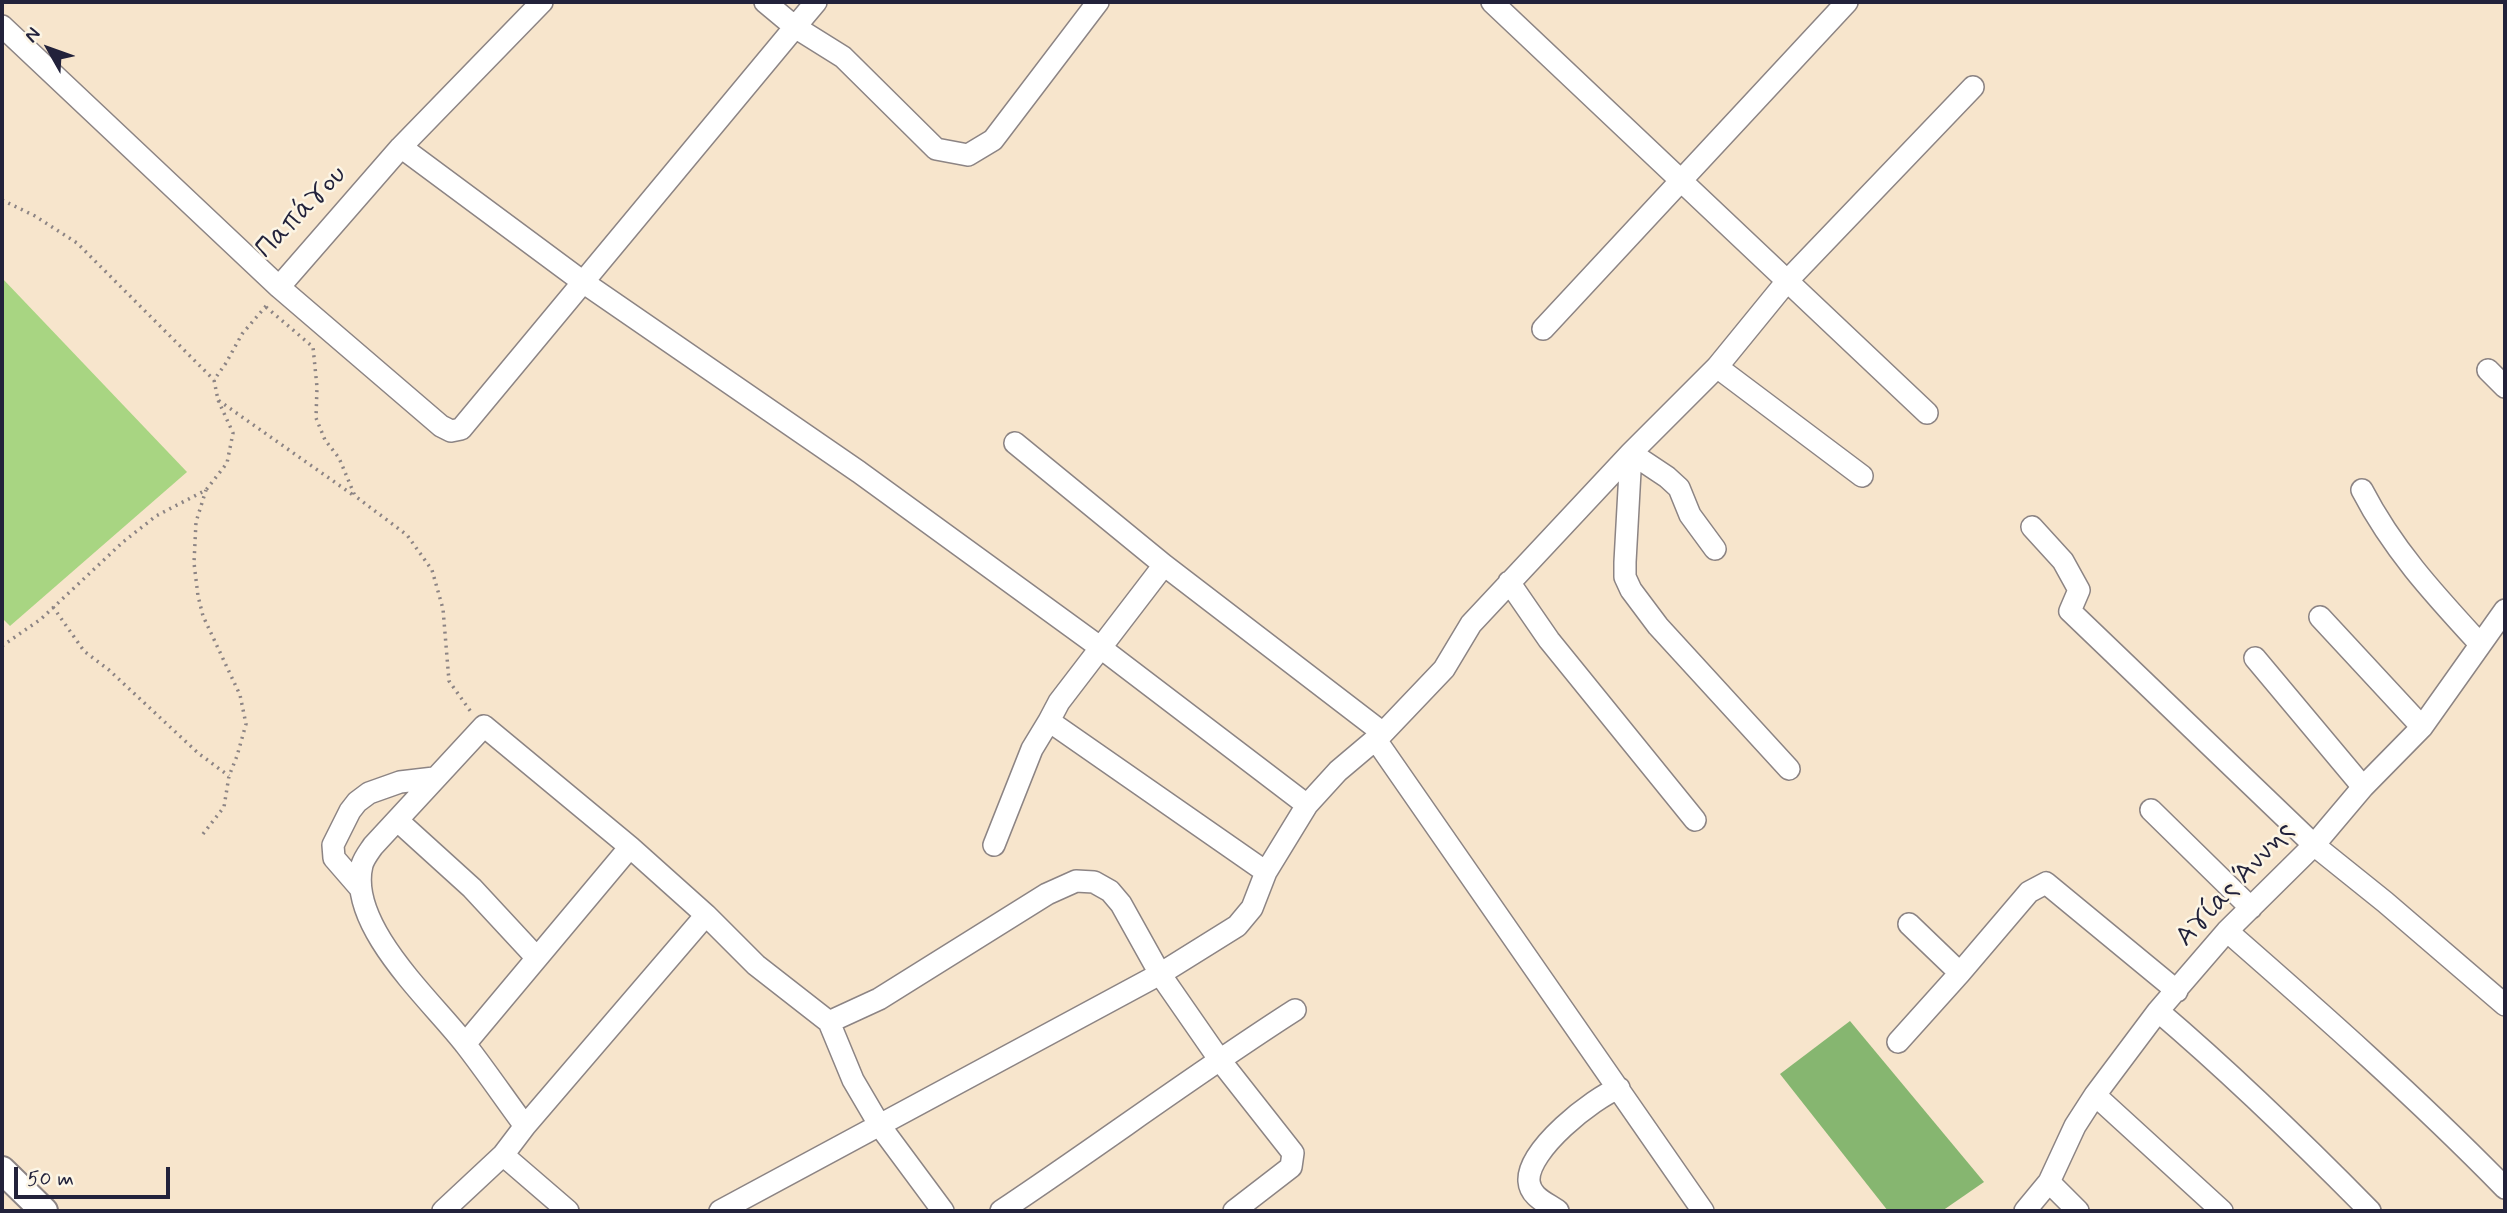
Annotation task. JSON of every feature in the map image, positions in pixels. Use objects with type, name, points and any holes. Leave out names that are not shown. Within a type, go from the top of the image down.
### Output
[{"type":"main road","points":[[2,1170],[44,1211]]},
{"type":"street","name":"Παπάγου","points":[[2,26],[279,287],[401,147],[542,2]]},
{"type":"street","points":[[765,2],[795,27],[843,57],[936,149],[968,155],[993,140],[1098,2]]},
{"type":"street","points":[[279,287],[441,426],[451,431],[461,429],[816,2]]},
{"type":"street","points":[[1492,2],[1927,412]]},
{"type":"street","points":[[1543,329],[1847,2]]},
{"type":"street","points":[[720,1211],[1160,974],[1237,926],[1252,908],[1266,872],[1307,804],[1338,771],[1380,737],[1444,669],[1471,624],[1509,582],[1630,453],[1717,367],[1787,280],[1973,87]]},
{"type":"street","points":[[401,147],[583,282],[859,472],[1101,648],[1307,804]]},
{"type":"street","points":[[1717,367],[1862,476]]},
{"type":"street","points":[[2488,370],[2505,387]]},
{"type":"street","points":[[1015,443],[1380,737],[1703,1211]]},
{"type":"street","points":[[1630,453],[1679,488],[1690,515],[1715,549]]},
{"type":"street","points":[[1630,453],[1625,577],[1631,590],[1658,626],[1789,769]]},
{"type":"street","points":[[2362,490],[2379,524],[2421,580],[2480,644]]},
{"type":"street","points":[[2032,527],[2063,561],[2079,590],[2070,611],[2314,845],[2505,1005]]},
{"type":"street","points":[[994,845],[1032,749],[1059,702],[1164,565]]},
{"type":"street","points":[[1509,582],[1549,640],[1695,820]]},
{"type":"street","name":"Αγίας Άννης","points":[[2025,1211],[2049,1182],[2075,1126],[2095,1095],[2158,1011],[2227,931],[2314,845],[2362,786],[2421,727],[2505,610]]},
{"type":"street","points":[[2320,617],[2421,727]]},
{"type":"street","points":[[2255,657],[2362,786]]},
{"type":"street","points":[[1049,721],[1266,872]]},
{"type":"street","points":[[360,888],[362,863],[373,846],[484,726],[631,847],[756,965],[829,1022],[853,1080],[880,1126],[943,1211]]},
{"type":"street","points":[[434,778],[400,782],[369,793],[350,811],[333,845],[334,858],[360,888],[375,930],[397,964],[465,1044],[525,1126]]},
{"type":"street","points":[[2151,810],[2251,908]]},
{"type":"street","points":[[397,820],[472,888],[536,957]]},
{"type":"street","points":[[465,1044],[631,847]]},
{"type":"street","points":[[829,1022],[879,999],[1047,894],[1076,881],[1094,881],[1110,891],[1121,904],[1160,974],[1219,1059],[1293,1153],[1291,1167],[1234,1211]]},
{"type":"street","points":[[1898,1042],[2029,892],[2046,883],[2177,991]]},
{"type":"street","points":[[443,1211],[503,1155],[706,915]]},
{"type":"street","points":[[1909,924],[1960,973]]},
{"type":"street","points":[[2227,931],[2348,1038],[2462,1144],[2505,1188]]},
{"type":"street","points":[[1001,1211],[1102,1144],[1219,1059],[1295,1010]]},
{"type":"street","points":[[2158,1011],[2267,1108],[2370,1211]]},
{"type":"street","points":[[1559,1211],[1534,1195],[1529,1180],[1534,1160],[1567,1124],[1608,1092],[1619,1088]]},
{"type":"street","points":[[2095,1095],[2222,1211]]},
{"type":"street","points":[[503,1155],[568,1211]]},
{"type":"street","points":[[2049,1182],[2078,1211]]},
{"type":"path","points":[[2,200],[35,216],[77,243],[214,380],[218,400],[233,433],[227,463],[206,490],[196,522],[194,563],[203,616],[240,695],[246,723],[229,776],[224,807],[203,834]]},
{"type":"path","points":[[214,380],[242,334],[266,307],[279,287]]},
{"type":"path","points":[[266,307],[313,347],[317,387],[316,418],[325,440],[339,458],[355,496]]},
{"type":"path","points":[[218,400],[407,535],[432,570],[443,610],[449,681],[484,726]]},
{"type":"path","points":[[2,646],[41,619],[123,542],[156,516],[182,500],[206,490]]},
{"type":"path","points":[[53,607],[84,651],[229,776]]},
{"type":"green space","points":[[2,278],[187,472],[10,626],[2,618]]},
{"type":"green space","points":[[1850,1021],[1984,1182],[1942,1211],[1888,1211],[1780,1074]]}]
